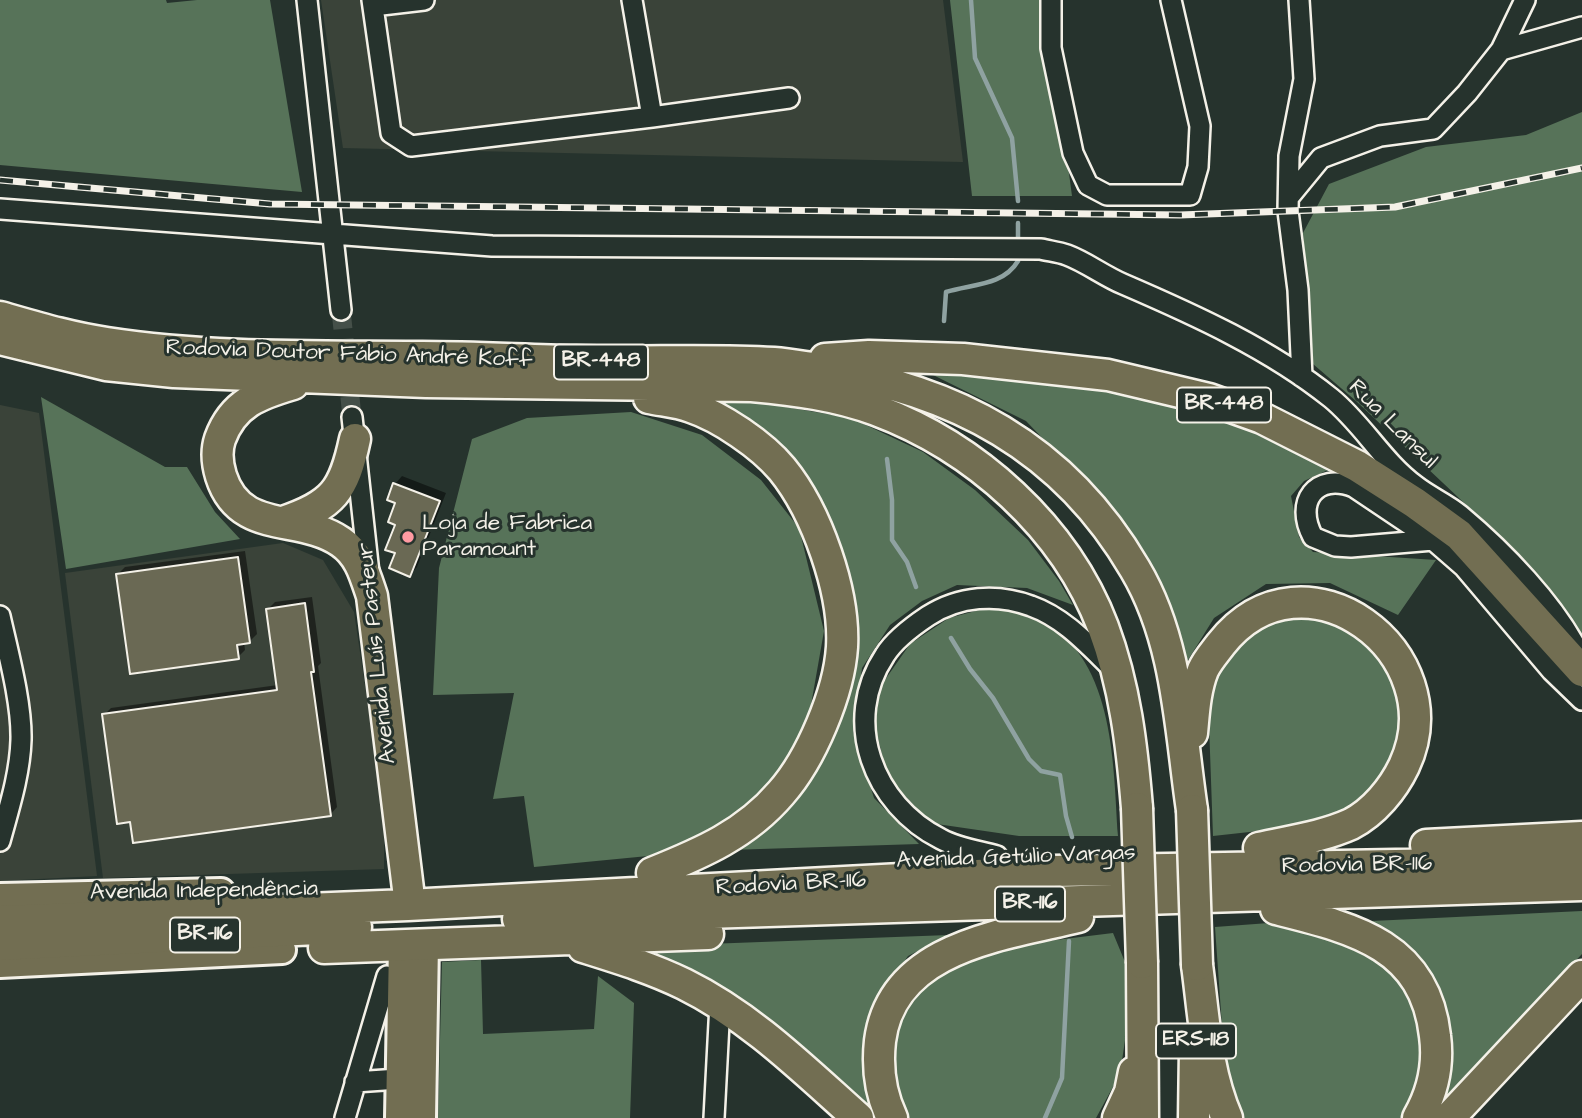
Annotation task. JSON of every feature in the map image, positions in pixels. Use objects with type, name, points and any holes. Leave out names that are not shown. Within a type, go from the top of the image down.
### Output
[{"type":"highway","name":"Rodovia Doutor Fábio André Koff","points":[[0,317],[51,332],[104,343],[171,351],[314,357],[776,363],[853,374],[900,386],[978,417],[1035,453],[1086,501],[1112,533],[1136,570],[1153,604],[1165,641],[1175,687],[1192,810],[1197,965]]},
{"type":"highway","name":"Rodovia Doutor Fábio André Koff","points":[[0,339],[106,365],[174,372],[314,379],[752,386],[795,390],[838,398],[875,409],[946,444],[984,471],[1019,501],[1045,531],[1070,563],[1102,626],[1129,722],[1137,808],[1142,963]]},
{"type":"highway","name":"BR-448","points":[[776,363],[869,356],[963,359],[1050,368],[1108,375],[1158,386],[1262,418],[1357,466],[1459,535],[1582,670]]},
{"type":"highway","points":[[314,379],[272,390],[234,412],[218,446],[218,464],[225,487],[236,502],[251,514],[263,520],[324,532],[342,542],[362,565],[372,596]]},
{"type":"highway","points":[[578,384],[596,394],[649,398],[691,407],[756,445],[782,469],[809,511],[827,554],[838,597],[842,647],[834,687],[820,728],[790,780],[764,811],[737,833],[705,852],[652,873]]},
{"type":"highway","points":[[283,522],[318,508],[337,491],[349,468],[353,428]]},
{"type":"highway","name":"Avenida Luís Pasteur","points":[[372,596],[408,889]]},
{"type":"highway","points":[[1187,778],[1195,699],[1203,670],[1233,630],[1249,617],[1283,604],[1305,602],[1327,605],[1353,615],[1375,630],[1400,663],[1411,684],[1415,726],[1409,755],[1398,780],[1376,806],[1353,823],[1266,858]]},
{"type":"highway","name":"Avenida Getúlio Vargas","points":[[408,889],[522,886],[652,873],[997,856],[1266,858],[1426,845],[1582,837]]},
{"type":"highway","name":"Rodovia BR-116","points":[[17,920],[408,905],[1266,858],[1582,860]]},
{"type":"highway","name":"Rodovia BR-116","points":[[0,945],[482,920],[1582,885]]},
{"type":"highway","name":"Avenida Independência","points":[[221,892],[408,889]]},
{"type":"highway","name":"Rodovia BR-116","points":[[282,950],[563,941],[1276,909],[1466,890]]},
{"type":"highway","name":"BR-116","points":[[17,920],[221,892]]},
{"type":"highway","points":[[1276,909],[1342,926],[1390,951],[1408,968],[1424,994],[1433,1022],[1437,1049],[1430,1097],[1418,1118]]},
{"type":"highway","points":[[892,1118],[879,1082],[882,1031],[889,1009],[919,971],[948,952],[978,941],[1078,917]]},
{"type":"highway","name":"BR-116","points":[[188,936],[282,950]]},
{"type":"highway","points":[[563,941],[637,963],[720,1004],[768,1037],[858,1118]]},
{"type":"highway","name":"ERS-118","points":[[1142,963],[1143,1118]]},
{"type":"highway","points":[[1197,965],[1210,1065],[1217,1094],[1227,1118]]},
{"type":"highway","name":"ERS-118","points":[[1194,1118],[1197,965]]},
{"type":"highway","points":[[1449,1118],[1582,976]]},
{"type":"highway","points":[[1118,1118],[1130,1093],[1141,1041]]},
{"type":"main road","name":"Avenida Independência","points":[[0,897],[221,892]]},
{"type":"main road","points":[[399,1118],[411,1078],[413,944]]},
{"type":"main road","name":"Rodovia BR-116","points":[[0,964],[282,950]]},
{"type":"main road","points":[[411,1078],[422,1118]]},
{"type":"street","points":[[307,0],[341,310]]},
{"type":"street","points":[[424,0],[373,3],[391,133],[411,146],[789,98]]},
{"type":"street","points":[[632,0],[652,117]]},
{"type":"street","points":[[1051,0],[1051,48],[1073,153],[1088,185],[1107,195],[1190,195],[1198,167],[1200,127],[1171,0]]},
{"type":"street","points":[[1299,0],[1304,79],[1289,156],[1289,197],[1298,290],[1302,377]]},
{"type":"street","points":[[1289,197],[1321,158],[1380,136],[1433,129],[1467,93],[1501,50],[1525,0]]},
{"type":"street","points":[[1501,50],[1582,27]]},
{"type":"street","name":"Rua Lansul","points":[[0,209],[492,246],[1041,249],[1066,255],[1203,320],[1302,377],[1334,400],[1387,460],[1415,486],[1459,513],[1494,547],[1555,613],[1582,659]]},
{"type":"street","name":"Avenida Luís Pasteur","points":[[353,428],[372,596]]},
{"type":"street","points":[[1433,540],[1335,546],[1313,537],[1306,517],[1306,505],[1312,493],[1322,485],[1343,483],[1354,487],[1433,540],[1464,567],[1552,671],[1582,701]]},
{"type":"street","points":[[997,856],[942,840],[899,808],[882,787],[873,768],[865,726],[866,702],[885,654],[908,631],[939,609],[991,597],[1030,606],[1052,616],[1069,627],[1117,674]]},
{"type":"street","points":[[0,616],[14,682],[21,739],[15,787],[0,841]]},
{"type":"street","points":[[345,1118],[387,975]]},
{"type":"street","points":[[715,1118],[720,1004]]},
{"type":"street","points":[[355,1082],[411,1078]]},
{"type":"shaded area","points":[[321,0],[943,0],[963,162],[343,148]]},
{"type":"shaded area","points":[[0,405],[39,413],[97,876],[0,881]]},
{"type":"shaded area","points":[[283,543],[323,560],[354,612],[384,814],[384,869],[103,878],[65,573]]},
{"type":"green space","points":[[0,0],[166,0],[167,3],[197,0],[270,0],[302,192],[0,165]]},
{"type":"green space","points":[[950,0],[1046,0],[1072,196],[972,196]]},
{"type":"green space","points":[[1582,112],[1582,634],[1495,532],[1313,364],[1303,233],[1329,184],[1426,147],[1526,135]]},
{"type":"green space","points":[[927,372],[984,373],[1106,387],[1275,436],[1330,469],[1304,481],[1291,496],[1299,537],[1313,552],[1436,560],[1398,615],[1330,583],[1266,584],[1214,618],[1183,668],[1115,514],[1026,421]]},
{"type":"green space","points":[[41,397],[165,467],[187,467],[215,512],[240,539],[66,569]]},
{"type":"green space","points":[[697,400],[750,401],[851,418],[923,452],[975,490],[1028,540],[1059,581],[1073,605],[1027,588],[957,585],[922,601],[890,625],[862,668],[853,732],[874,798],[919,844],[728,850],[832,734],[824,519]]},
{"type":"green space","points":[[631,412],[702,435],[761,480],[799,528],[824,631],[808,722],[769,787],[707,837],[648,856],[534,867],[524,796],[493,799],[514,693],[433,695],[439,568],[472,439],[527,418]]},
{"type":"green space","points":[[987,608],[1034,616],[1061,633],[1081,656],[1095,682],[1111,743],[1118,836],[1019,836],[930,823],[887,776],[875,725],[880,687],[910,644],[949,618]]},
{"type":"green space","points":[[1285,612],[1351,621],[1393,665],[1406,721],[1384,777],[1361,801],[1335,817],[1304,826],[1213,836],[1208,696],[1215,668],[1234,637]]},
{"type":"green space","points":[[1582,911],[1582,954],[1438,1106],[1407,949],[1372,921]]},
{"type":"green space","points":[[1296,921],[1378,954],[1416,1001],[1428,1054],[1406,1118],[1242,1118],[1235,1107],[1226,1083],[1215,927]]},
{"type":"green space","points":[[1113,933],[1125,962],[1127,1027],[1120,1074],[1096,1118],[904,1118],[887,1065],[895,1022],[931,972],[983,949]]},
{"type":"green space","points":[[949,935],[908,956],[874,1006],[866,1047],[878,1118],[872,1118],[627,947]]},
{"type":"green space","points":[[481,960],[483,1034],[594,1029],[598,976],[634,1003],[630,1118],[438,1118],[442,962]]},
{"type":"building","name":"Loja de Fabrica Paramount","points":[[393,483],[440,501],[410,577],[389,568],[395,553],[385,550],[395,525],[388,522],[395,503],[387,500]]},
{"type":"building","points":[[238,557],[250,643],[237,645],[239,659],[130,674],[116,574]]},
{"type":"building","points":[[305,603],[314,672],[311,672],[331,816],[133,843],[130,822],[117,824],[102,714],[277,690],[266,609]]},
{"type":"waterway","points":[[971,0],[975,58],[1012,138],[1018,201]]},
{"type":"waterway","points":[[1018,223],[1018,240]]},
{"type":"waterway","points":[[944,321],[946,292],[995,280],[1012,269],[1018,261]]},
{"type":"waterway","points":[[887,459],[892,500],[892,540],[907,562],[916,587]]},
{"type":"waterway","points":[[951,638],[970,669],[993,698],[1029,759],[1041,771],[1060,775],[1072,837]]},
{"type":"waterway","points":[[1045,1118],[1062,1078],[1069,941]]},
{"type":"tunnel","points":[[341,310],[352,417]]},
{"type":"railway","points":[[0,180],[270,204],[1180,215],[1395,207],[1582,168]]},
{"type":"place","name":"Loja de Fabrica Paramount","points":[[408,537]]}]
